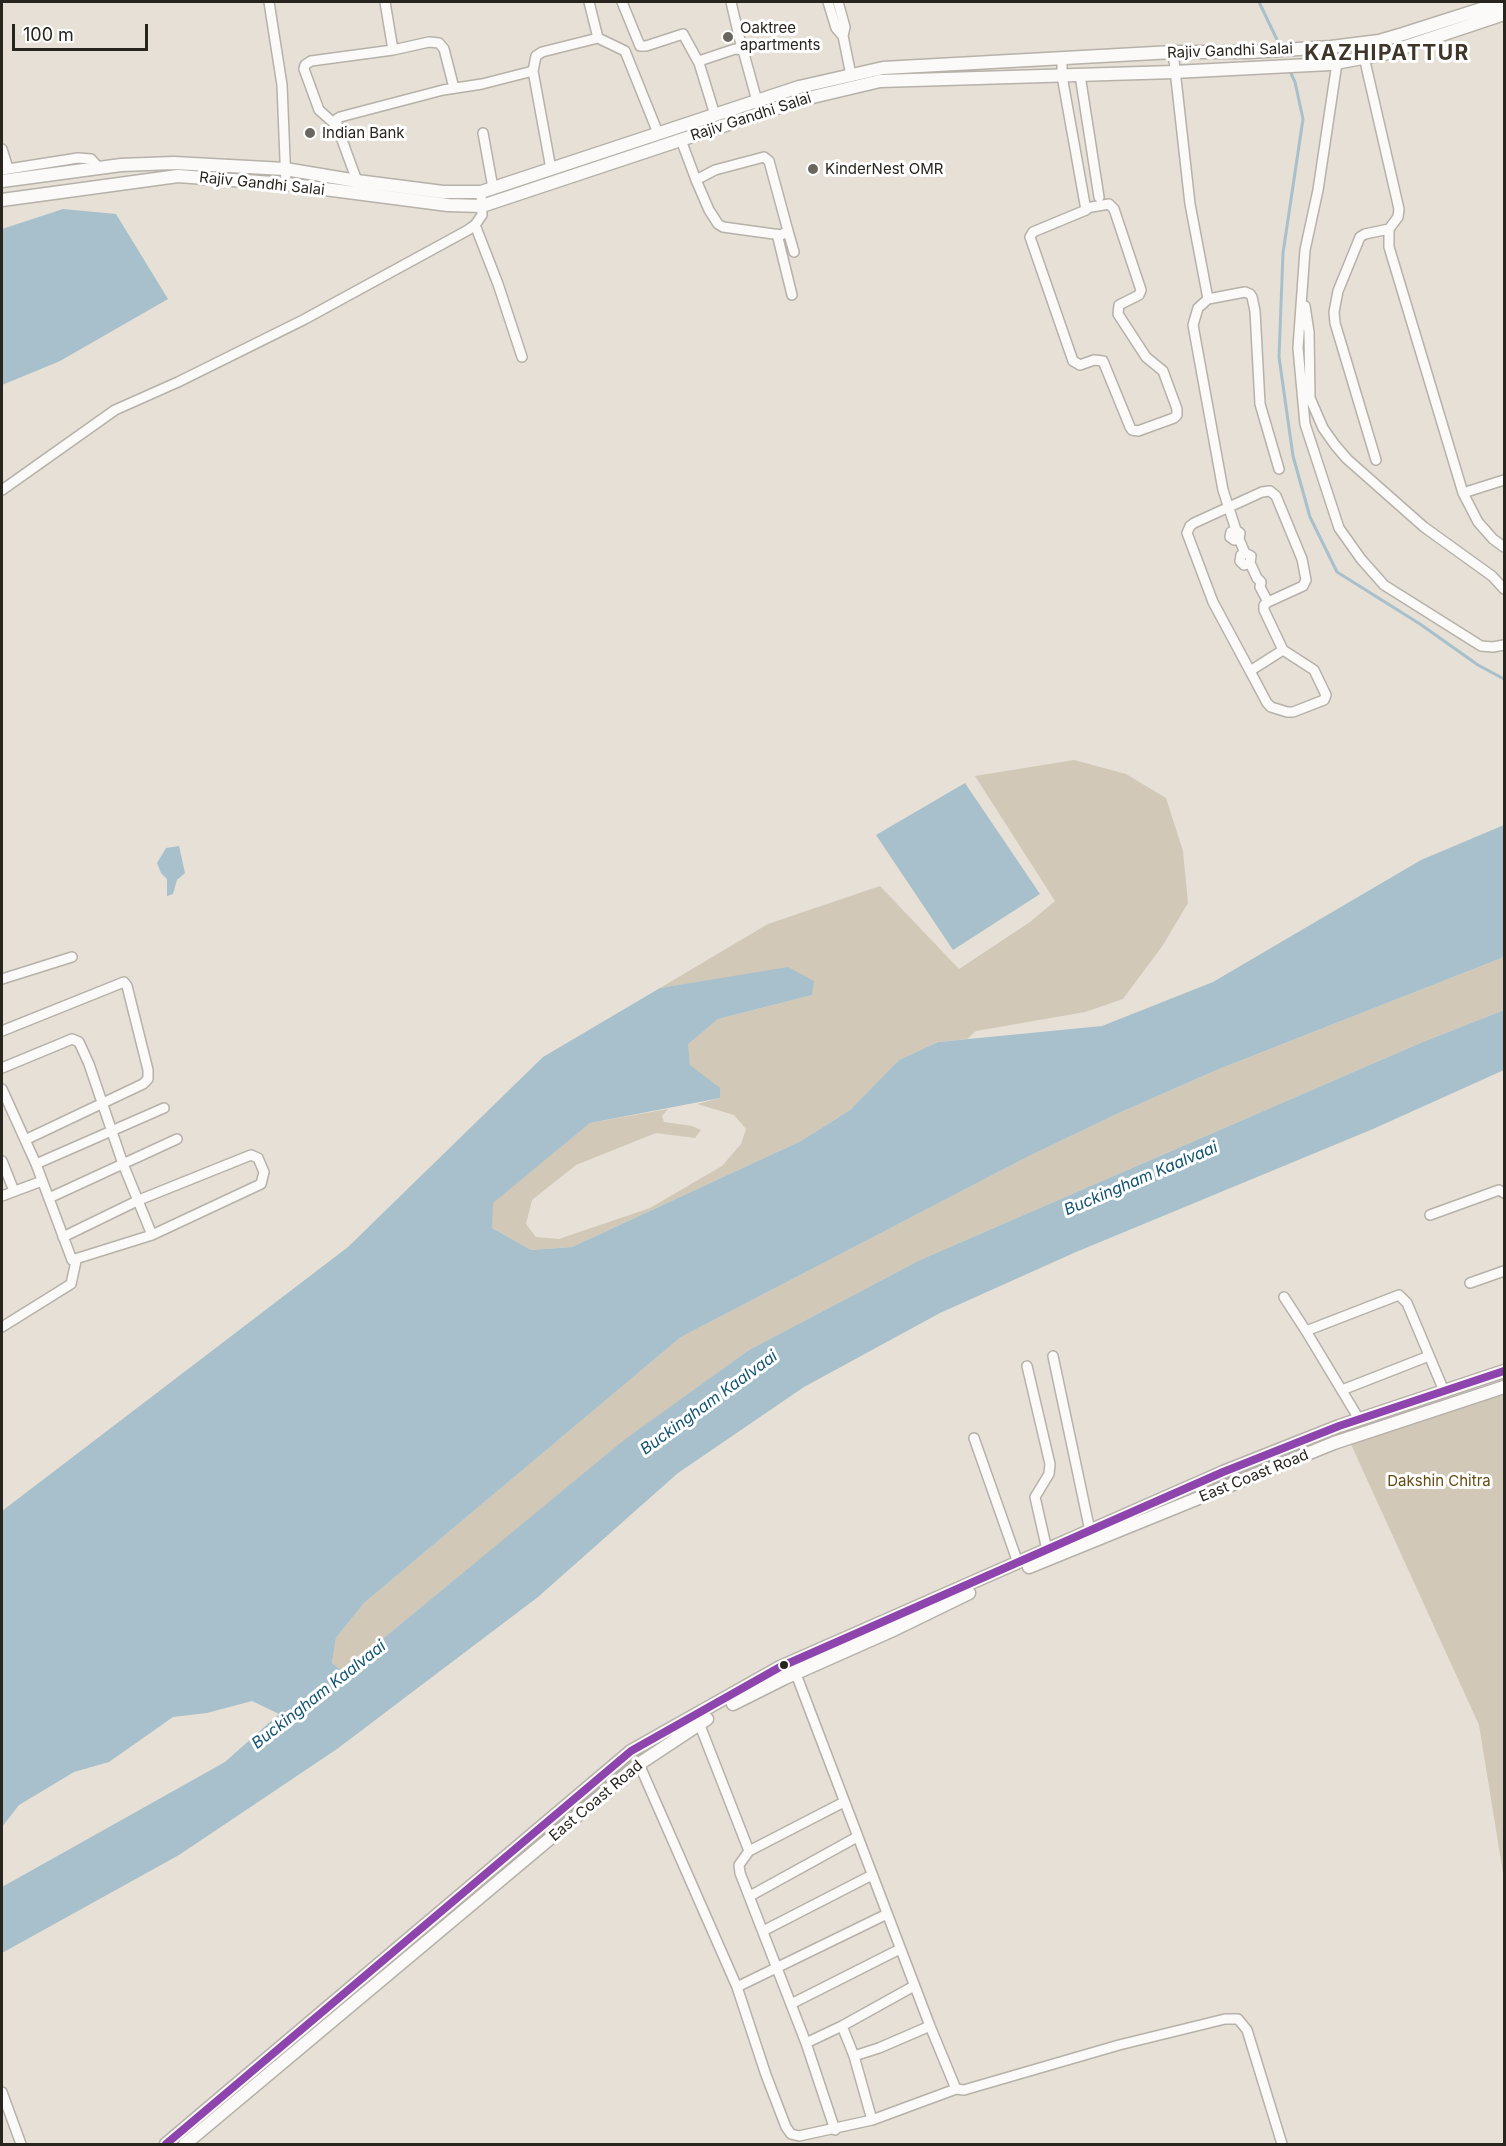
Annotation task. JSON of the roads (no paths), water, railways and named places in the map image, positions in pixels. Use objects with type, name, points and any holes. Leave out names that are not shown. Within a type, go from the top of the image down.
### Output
[{"type":"main road","name":"Rajiv Gandhi Salai","points":[[2,181],[121,165],[174,163],[285,169],[443,192],[487,190],[800,87],[883,68],[1173,52],[1250,52],[1331,47],[1395,36],[1503,2]]},
{"type":"main road","name":"Rajiv Gandhi Salai","points":[[2,200],[178,176],[286,184],[448,206],[482,206],[804,99],[880,81],[1174,72],[1334,63],[1384,54],[1504,14]]},
{"type":"main road","name":"East Coast Road","points":[[166,2145],[631,1751],[780,1667],[1223,1473],[1339,1426],[1504,1371]]},
{"type":"main road","name":"East Coast Road","points":[[185,2145],[639,1764],[699,1723],[785,1678],[1004,1577],[1344,1439],[1504,1387]]},
{"type":"main road","points":[[1339,1426],[1344,1439]]},
{"type":"main road","points":[[304,2027],[313,2038]]},
{"type":"street","points":[[269,2],[282,85],[286,184]]},
{"type":"street","points":[[385,2],[393,50]]},
{"type":"street","points":[[589,2],[598,38]]},
{"type":"street","points":[[622,2],[640,46],[683,34],[699,63],[715,115]]},
{"type":"street","points":[[731,2],[757,101]]},
{"type":"street","points":[[828,2],[836,28],[843,36]]},
{"type":"street","points":[[838,2],[845,27],[843,36],[851,75]]},
{"type":"street","points":[[551,169],[533,71],[536,56],[542,52],[598,38],[625,51],[658,134]]},
{"type":"street","points":[[337,126],[319,110],[304,69],[304,65],[312,61],[393,50],[436,41],[444,49],[454,88]]},
{"type":"street","points":[[699,63],[735,49],[742,49]]},
{"type":"street","points":[[1173,52],[1190,204],[1209,299]]},
{"type":"street","points":[[1364,57],[1398,209],[1398,217],[1389,229],[1389,247],[1463,493],[1478,522],[1492,539],[1504,547]]},
{"type":"street","points":[[1062,58],[1062,76],[1086,208],[1084,213],[1033,231],[1030,237],[1073,361],[1080,365],[1094,360],[1103,361],[1130,427],[1138,431],[1174,418],[1177,415],[1177,409],[1163,372],[1146,357],[1118,314],[1119,305],[1139,295],[1141,290],[1114,209],[1109,204],[1086,208]]},
{"type":"street","points":[[1334,63],[1318,190],[1305,250],[1298,348],[1305,424],[1339,528],[1361,559],[1384,585],[1481,646],[1504,645]]},
{"type":"street","points":[[357,181],[337,126],[337,119],[454,88],[482,84],[533,71]]},
{"type":"street","points":[[1080,75],[1099,197]]},
{"type":"street","points":[[2,490],[116,410],[305,319],[475,225],[482,215],[487,190],[483,132]]},
{"type":"street","points":[[681,140],[709,210],[718,224],[729,229],[777,234],[785,234],[788,231]]},
{"type":"street","points":[[2,149],[5,169],[78,158],[91,159],[99,168]]},
{"type":"street","points":[[696,180],[715,170],[767,158],[794,252]]},
{"type":"street","points":[[475,225],[498,284],[522,357]]},
{"type":"street","points":[[1376,460],[1335,323],[1334,312],[1338,291],[1360,237],[1389,229]]},
{"type":"street","points":[[777,234],[792,295]]},
{"type":"street","points":[[1266,605],[1306,583],[1302,559],[1272,492],[1262,492],[1227,509],[1194,523],[1187,533],[1213,602],[1263,697],[1271,707],[1293,712],[1324,700],[1326,695],[1314,670],[1283,650],[1248,564],[1251,556],[1243,554],[1227,509],[1193,325],[1198,308],[1209,299],[1245,292],[1252,297],[1255,311],[1260,404],[1279,469]]},
{"type":"street","points":[[1303,295],[1310,332],[1310,398],[1323,428],[1347,459],[1424,527],[1492,576],[1504,589]]},
{"type":"street","points":[[1463,493],[1504,480]]},
{"type":"street","points":[[1250,671],[1283,650]]},
{"type":"street","points":[[2,979],[72,957]]},
{"type":"street","points":[[2,1031],[124,982],[127,986],[148,1070],[148,1079],[143,1084],[25,1140]]},
{"type":"street","points":[[2,1068],[76,1039],[86,1057],[123,1164],[152,1235]]},
{"type":"street","points":[[2,1089],[36,1164],[71,1258],[76,1261]]},
{"type":"street","points":[[36,1164],[164,1108]]},
{"type":"street","points":[[49,1198],[177,1138]]},
{"type":"street","points":[[63,1238],[139,1200],[246,1156],[255,1156],[261,1163],[264,1172],[261,1184],[152,1235],[76,1261]]},
{"type":"street","points":[[2,1161],[14,1191]]},
{"type":"street","points":[[2,1196],[42,1181]]},
{"type":"street","points":[[1430,1215],[1500,1190],[1504,1193]]},
{"type":"street","points":[[2,1328],[71,1284],[76,1261]]},
{"type":"street","points":[[1470,1283],[1504,1271]]},
{"type":"street","points":[[1306,1331],[1399,1295],[1407,1303],[1444,1391]]},
{"type":"street","points":[[1284,1297],[1359,1419]]},
{"type":"street","points":[[1053,1356],[1090,1531]]},
{"type":"street","points":[[1342,1390],[1429,1356]]},
{"type":"street","points":[[1027,1366],[1050,1464],[1049,1474],[1035,1497],[1047,1550]]},
{"type":"street","points":[[974,1438],[1018,1563]]},
{"type":"street","points":[[796,1674],[914,1986],[956,2089]]},
{"type":"street","points":[[699,1723],[749,1851]]},
{"type":"street","points":[[639,1764],[737,1987],[786,2127],[791,2134],[799,2136],[835,2130],[872,2120],[956,2089],[964,2090],[1119,2045],[1225,2019],[1238,2019],[1247,2030],[1282,2145]]},
{"type":"street","points":[[835,2130],[806,2043],[739,1869],[741,1861],[749,1851],[844,1802]]},
{"type":"street","points":[[750,1896],[857,1837]]},
{"type":"street","points":[[763,1931],[872,1875]]},
{"type":"street","points":[[737,1987],[887,1914]]},
{"type":"street","points":[[791,2004],[900,1949]]},
{"type":"street","points":[[806,2043],[914,1986]]},
{"type":"street","points":[[842,2026],[854,2056],[872,2120]]},
{"type":"street","points":[[854,2056],[930,2026]]},
{"type":"street","points":[[2,2092],[21,2145]]},
{"type":"water","points":[[63,209],[116,214],[168,299],[60,361],[2,385],[2,229]]},
{"type":"water","points":[[965,783],[1040,894],[953,950],[876,835]]},
{"type":"water","name":"Buckingham Kaalvaai","points":[[1504,825],[1504,957],[1219,1069],[1121,1112],[1027,1157],[681,1337],[364,1603],[336,1638],[332,1663],[341,1670],[356,1661],[624,1440],[749,1350],[920,1260],[1418,1044],[1504,1010],[1504,1070],[1373,1129],[1076,1252],[940,1313],[804,1387],[678,1473],[538,1597],[337,1749],[179,1855],[2,1953],[2,1887],[225,1762],[279,1714],[252,1701],[207,1713],[173,1717],[109,1762],[74,1772],[19,1805],[2,1827],[2,1511],[348,1247],[543,1057],[660,988],[788,967],[814,981],[812,995],[718,1019],[688,1044],[690,1065],[720,1088],[720,1098],[590,1123],[493,1203],[492,1228],[531,1250],[572,1247],[801,1141],[850,1110],[899,1060],[938,1042],[1102,1026],[1213,982],[1421,860]]},
{"type":"water","points":[[179,846],[185,873],[177,880],[173,894],[167,896],[167,879],[161,873],[157,863],[166,848]]},
{"type":"waterway","points":[[1259,2],[1280,46]]},
{"type":"waterway","points":[[1289,69],[1295,82],[1303,119],[1283,253],[1279,357],[1293,456],[1310,517],[1337,572],[1420,624],[1478,665],[1504,679]]},
{"type":"place","name":"Oaktree apartments","points":[[728,37]]},
{"type":"place","name":"Indian Bank","points":[[310,133]]},
{"type":"place","name":"KinderNest OMR","points":[[813,169]]},
{"type":"district","name":"KAZHIPATTUR","points":[[1387,54]]},
{"type":"park label","name":"Dakshin Chitra","points":[[1439,1481]]}]
